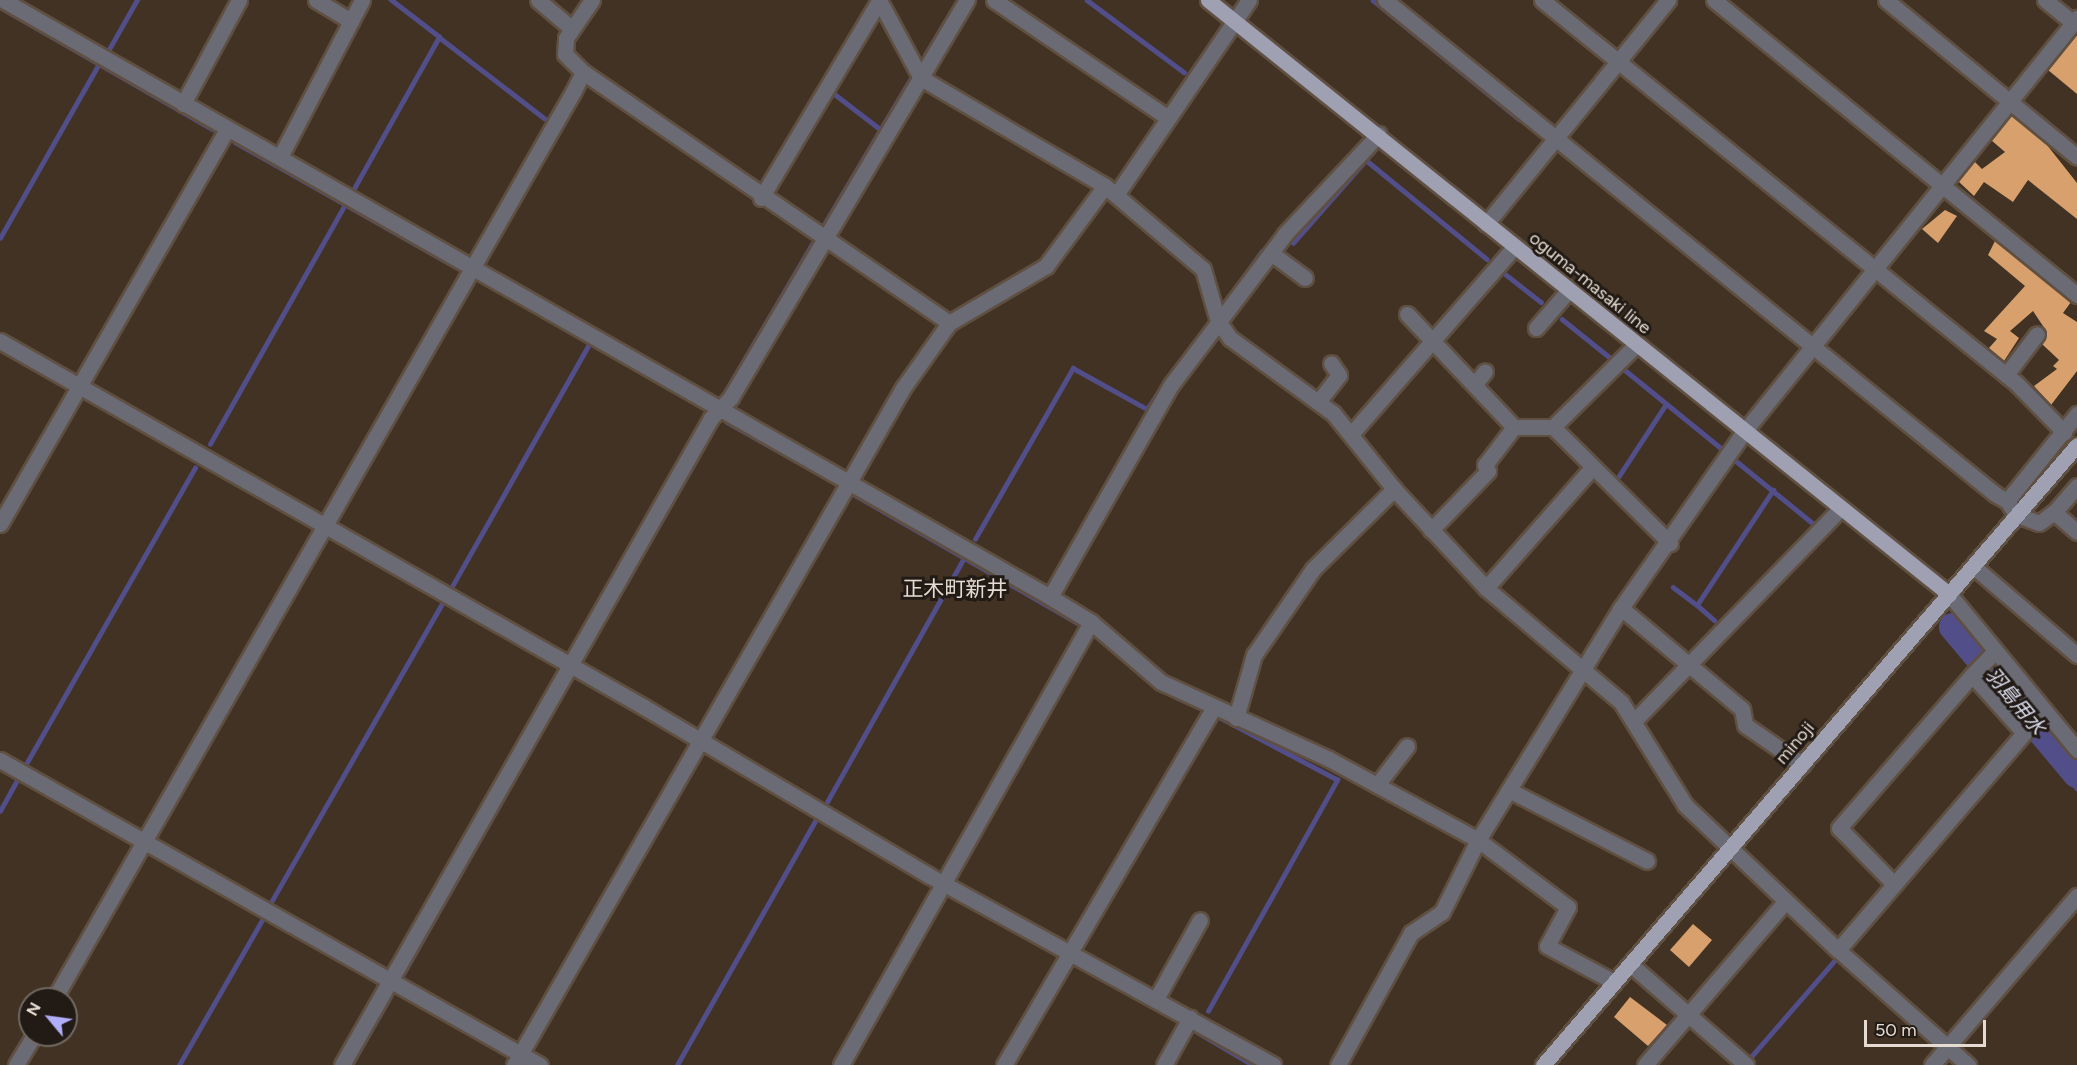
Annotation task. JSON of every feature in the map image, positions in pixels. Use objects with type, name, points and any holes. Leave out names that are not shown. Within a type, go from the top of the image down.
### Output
[{"type":"main road","name":"oguma-masaki line","points":[[1208,0],[1378,134],[1839,510],[1949,594]]},
{"type":"main road","name":"minoji","points":[[1543,1065],[2077,445]]},
{"type":"street","points":[[3,0],[227,129],[281,155],[472,268],[1050,597],[1091,622],[1161,682],[1377,785],[1478,840],[1568,907],[1547,946],[1614,982]]},
{"type":"street","points":[[183,104],[239,0]]},
{"type":"street","points":[[316,0],[351,21]]},
{"type":"street","points":[[281,155],[362,0]]},
{"type":"street","points":[[538,0],[572,28]]},
{"type":"street","points":[[592,0],[572,28],[565,54],[583,72],[760,198],[949,323]]},
{"type":"street","points":[[879,0],[921,78],[1110,191],[1203,269],[1218,321],[1230,338],[1318,402],[1352,433],[1394,489],[1485,588],[1582,670],[1596,678],[1634,721],[1685,805],[1732,847],[1784,903],[1968,1065]]},
{"type":"street","points":[[760,198],[879,0]]},
{"type":"street","points":[[342,1065],[569,664],[720,408],[824,241],[967,0]]},
{"type":"street","points":[[993,0],[1167,117]]},
{"type":"street","points":[[517,1059],[698,738],[847,482],[949,323],[1046,266],[1110,191],[1167,117],[1232,20],[1249,0]]},
{"type":"street","points":[[1385,0],[2007,501],[2017,515],[2039,523],[2054,512],[2077,486]]},
{"type":"street","points":[[1542,0],[2006,375],[2064,432]]},
{"type":"street","points":[[1486,224],[1668,0]]},
{"type":"street","points":[[1714,0],[2077,295]]},
{"type":"street","points":[[1886,0],[2077,157]]},
{"type":"street","points":[[1338,1065],[1411,933],[1442,912],[1478,840],[1582,670],[1621,608],[1670,543],[1743,433],[2075,20],[2045,0]]},
{"type":"street","points":[[61,987],[583,72]]},
{"type":"street","points":[[0,524],[227,129]]},
{"type":"street","points":[[1050,597],[1171,385],[1271,253],[1378,134]]},
{"type":"street","points":[[1352,433],[1514,247]]},
{"type":"street","points":[[1271,253],[1305,278]]},
{"type":"street","points":[[1536,328],[1569,290]]},
{"type":"street","points":[[1407,314],[1514,427],[1553,427],[1636,345]]},
{"type":"street","points":[[2006,375],[2037,334]]},
{"type":"street","points":[[0,341],[80,384],[698,738],[946,886],[1072,951],[1273,1065]]},
{"type":"street","points":[[1318,402],[1339,375],[1331,363]]},
{"type":"street","points":[[1475,384],[1485,371]]},
{"type":"street","points":[[2007,501],[2077,414]]},
{"type":"street","points":[[1431,530],[1488,471],[1485,465],[1514,427]]},
{"type":"street","points":[[1553,427],[1591,469],[1670,543]]},
{"type":"street","points":[[1485,588],[1591,469]]},
{"type":"street","points":[[1236,718],[1254,655],[1313,569],[1394,489]]},
{"type":"street","points":[[1634,721],[1686,662],[1839,510]]},
{"type":"street","points":[[2054,512],[2077,532]]},
{"type":"street","points":[[1973,566],[2077,655]]},
{"type":"street","points":[[1949,594],[2077,750]]},
{"type":"street","points":[[1621,608],[1742,709],[1745,725],[1803,765]]},
{"type":"street","points":[[841,1065],[946,886],[1091,622]]},
{"type":"street","points":[[1894,884],[1839,828],[1995,651]]},
{"type":"street","points":[[1838,950],[2024,734],[1975,672]]},
{"type":"street","points":[[1004,1065],[1214,707]]},
{"type":"street","points":[[1377,785],[1407,746]]},
{"type":"street","points":[[0,760],[390,980],[517,1059],[540,1065]]},
{"type":"street","points":[[1509,790],[1647,861]]},
{"type":"street","points":[[1932,1065],[2077,896]]},
{"type":"street","points":[[1645,1065],[1784,903]]},
{"type":"street","points":[[1156,999],[1200,920]]},
{"type":"street","points":[[1630,964],[1746,1065]]},
{"type":"street","points":[[1164,1065],[1190,1018]]},
{"type":"street","points":[[16,1065],[27,1047]]},
{"type":"building","points":[[2077,35],[2077,94],[2048,70]]},
{"type":"building","points":[[2011,115],[2047,145],[2077,183],[2077,219],[2028,180],[2013,202],[1984,182],[1974,196],[1958,181],[1975,162],[1982,169],[2005,152],[1991,140]]},
{"type":"building","points":[[1945,210],[1957,216],[1938,243],[1922,229]]},
{"type":"building","points":[[1995,241],[2071,302],[2063,313],[2077,322],[2077,371],[2051,405],[2034,386],[2057,369],[2053,366],[2059,360],[2042,344],[2047,332],[2033,311],[2010,331],[2019,338],[2004,361],[1989,348],[1997,339],[1984,331],[2025,286],[1988,255]]},
{"type":"building","points":[[1693,924],[1712,940],[1689,967],[1670,950]]},
{"type":"building","points":[[1630,997],[1667,1025],[1648,1046],[1614,1017]]},
{"type":"waterway","points":[[108,51],[137,0]]},
{"type":"waterway","points":[[352,192],[439,37],[391,0]]},
{"type":"waterway","points":[[1087,0],[1184,72]]},
{"type":"waterway","points":[[1373,0],[1519,119]]},
{"type":"waterway","points":[[0,7],[212,129]]},
{"type":"waterway","points":[[925,55],[952,10]]},
{"type":"waterway","points":[[439,37],[544,118]]},
{"type":"waterway","points":[[0,238],[99,64]]},
{"type":"waterway","points":[[822,228],[911,78]]},
{"type":"waterway","points":[[832,92],[880,129]]},
{"type":"waterway","points":[[235,142],[456,267]]},
{"type":"waterway","points":[[1293,243],[1373,152]]},
{"type":"waterway","points":[[1366,160],[1487,259]]},
{"type":"waterway","points":[[210,444],[345,204]]},
{"type":"waterway","points":[[724,394],[812,244]]},
{"type":"waterway","points":[[1236,287],[1262,251]]},
{"type":"waterway","points":[[1504,273],[1541,302]]},
{"type":"waterway","points":[[1562,319],[1613,360]]},
{"type":"waterway","points":[[450,590],[590,343]]},
{"type":"waterway","points":[[975,539],[1073,368],[1147,409],[1173,370]]},
{"type":"waterway","points":[[1625,370],[1721,448]]},
{"type":"waterway","points":[[1615,482],[1666,404]]},
{"type":"waterway","points":[[727,422],[832,481]]},
{"type":"waterway","points":[[604,621],[704,446]]},
{"type":"waterway","points":[[1735,460],[1815,525]]},
{"type":"waterway","points":[[26,764],[195,468]]},
{"type":"waterway","points":[[1673,587],[1697,605],[1773,490]]},
{"type":"waterway","points":[[855,495],[1078,623]]},
{"type":"waterway","points":[[827,802],[964,558]]},
{"type":"waterway","points":[[270,904],[443,602]]},
{"type":"waterway","points":[[1697,605],[1714,620]]},
{"type":"waterway","name":"羽島用水","points":[[1953,627],[2077,774]]},
{"type":"waterway","points":[[1139,673],[1161,690]]},
{"type":"waterway","points":[[1176,697],[1196,706]]},
{"type":"waterway","points":[[1208,1011],[1337,780],[1220,718]]},
{"type":"waterway","points":[[2028,735],[2036,726]]},
{"type":"waterway","points":[[2031,733],[2077,788]]},
{"type":"waterway","points":[[402,976],[530,751]]},
{"type":"waterway","points":[[0,811],[18,779]]},
{"type":"waterway","points":[[677,1065],[815,821]]},
{"type":"waterway","points":[[179,1065],[262,920]]},
{"type":"waterway","points":[[1750,1058],[1834,961]]},
{"type":"waterway","points":[[351,1065],[390,997]]},
{"type":"waterway","points":[[1197,1032],[1253,1065]]},
{"type":"district","name":"正木町新井","points":[[955,589]]}]
